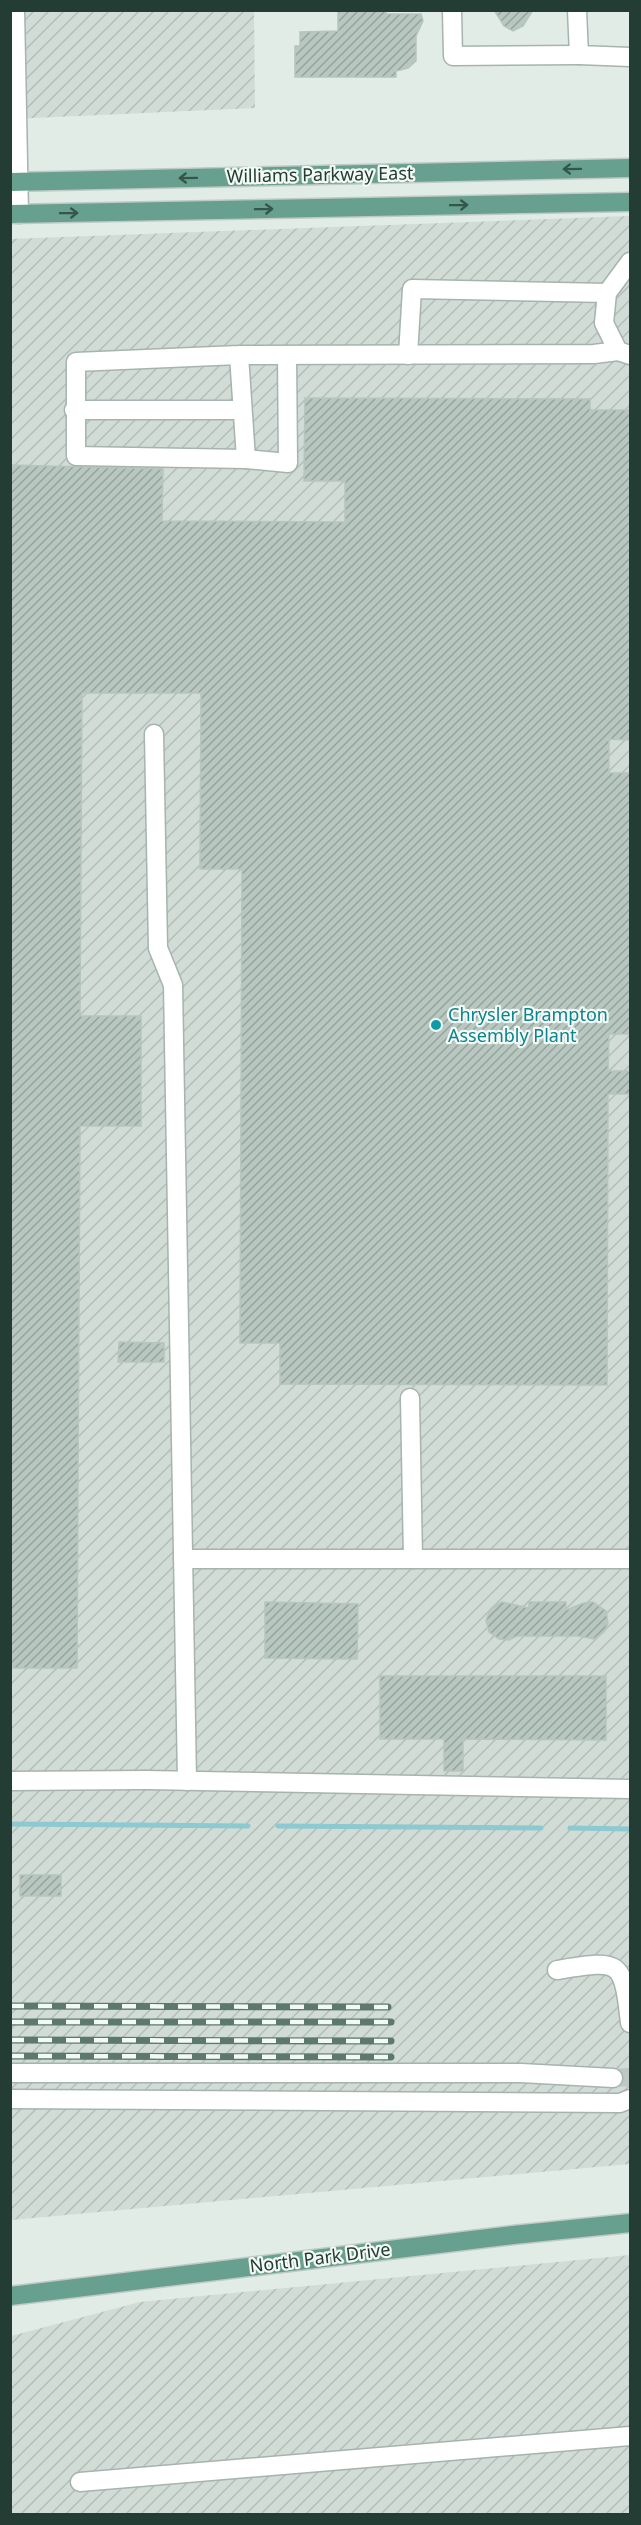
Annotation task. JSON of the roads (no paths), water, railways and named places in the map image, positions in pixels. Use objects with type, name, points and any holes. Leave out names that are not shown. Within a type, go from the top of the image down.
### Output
[{"type":"main road","name":"Williams Parkway East","points":[[14,182],[630,168]]},
{"type":"main road","name":"Williams Parkway East","points":[[15,214],[630,201]]},
{"type":"main road","name":"North Park Drive","points":[[10,2296],[630,2223]]},
{"type":"lane","points":[[15,10],[15,214]]},
{"type":"lane","points":[[452,10],[453,56],[630,57]]},
{"type":"lane","points":[[578,10],[579,55]]},
{"type":"lane","points":[[624,353],[604,323],[607,293],[630,262]]},
{"type":"lane","points":[[408,355],[412,289],[607,293]]},
{"type":"lane","points":[[287,355],[288,463],[246,459],[76,456],[74,410],[76,362],[239,355],[624,353]]},
{"type":"lane","points":[[239,355],[246,459]]},
{"type":"lane","points":[[74,410],[242,410]]},
{"type":"lane","points":[[154,734],[158,948],[173,985],[187,1781]]},
{"type":"lane","points":[[410,1398],[413,1559]]},
{"type":"lane","points":[[183,1559],[630,1559]]},
{"type":"lane","points":[[10,1781],[146,1780],[630,1789]]},
{"type":"lane","points":[[557,1970],[602,1963],[616,1968],[626,1983],[630,2024]]},
{"type":"lane","points":[[10,2073],[521,2073],[613,2078]]},
{"type":"lane","points":[[10,2099],[620,2103],[630,2099]]},
{"type":"lane","points":[[80,2482],[630,2436]]},
{"type":"waterway","points":[[10,1824],[248,1826]]},
{"type":"waterway","points":[[278,1826],[541,1828]]},
{"type":"waterway","points":[[570,1828],[630,1829]]},
{"type":"tunnel","points":[[613,2078],[630,2077]]},
{"type":"railway","points":[[10,2006],[388,2007]]},
{"type":"railway","points":[[10,2022],[391,2022]]},
{"type":"railway","points":[[10,2040],[391,2041]]},
{"type":"railway","points":[[10,2056],[391,2057]]},
{"type":"place","name":"Chrysler Brampton Assembly Plant","points":[[436,1025]]}]
